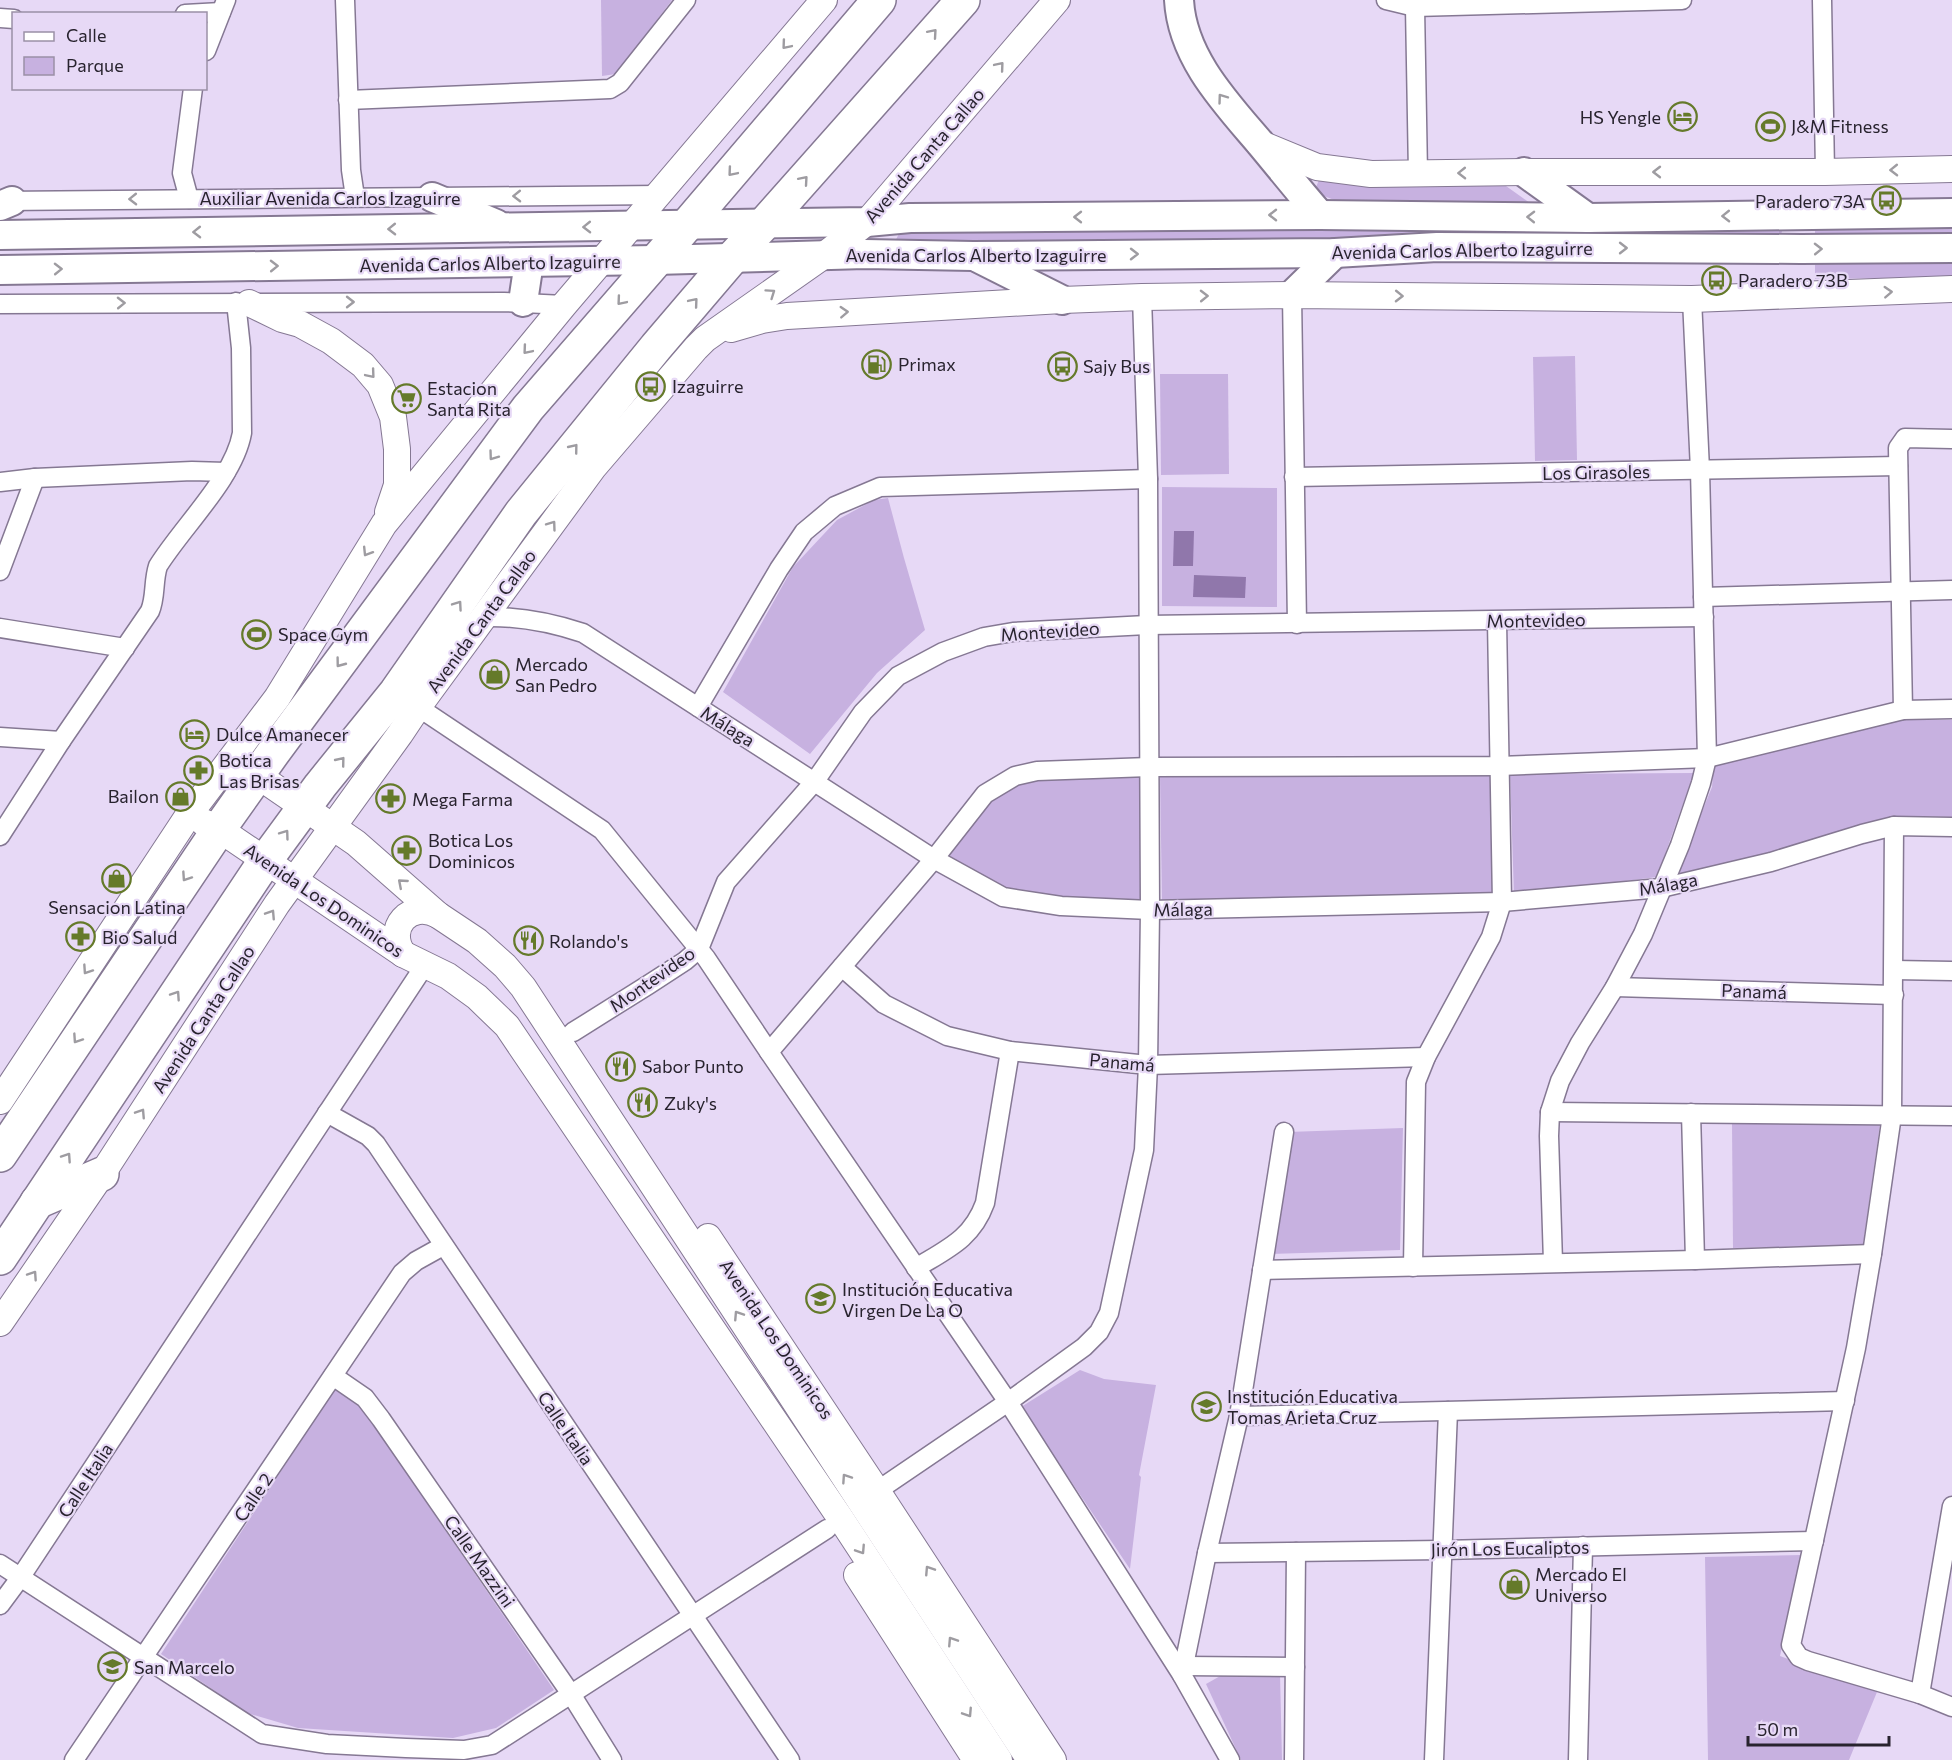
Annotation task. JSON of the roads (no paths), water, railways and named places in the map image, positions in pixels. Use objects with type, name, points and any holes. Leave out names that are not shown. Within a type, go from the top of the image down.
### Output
[{"type":"highway","points":[[0,1155],[257,775],[528,408],[879,0]]},
{"type":"highway","name":"Avenida Canta Callao","points":[[2,1262],[37,1202],[265,861],[396,692],[521,513],[656,347],[732,258],[765,224],[963,0]]},
{"type":"highway","points":[[37,1202],[102,1174]]},
{"type":"main road","points":[[0,1101],[188,816],[277,698],[384,524],[564,305],[824,0]]},
{"type":"main road","name":"Avenida Canta Callao","points":[[0,1323],[102,1174],[294,881],[593,468],[705,339],[823,256],[867,222],[1057,0]]},
{"type":"main road","points":[[1179,0],[1188,41],[1203,72],[1230,110],[1320,215]]},
{"type":"main road","points":[[1259,143],[1317,167],[1371,174],[1825,172],[1952,169]]},
{"type":"main road","points":[[1524,172],[1588,218]]},
{"type":"main road","points":[[432,197],[506,228]]},
{"type":"main road","name":"Avenida Carlos Alberto Izaguirre","points":[[0,235],[765,224],[867,222],[910,218],[1320,215],[1588,218],[1952,213]]},
{"type":"main road","points":[[1436,216],[1442,222],[1447,236],[1437,247]]},
{"type":"main road","name":"Avenida Carlos Alberto Izaguirre","points":[[1,270],[603,261],[866,254],[973,256],[1335,253],[1437,247],[1952,248]]},
{"type":"main road","points":[[1292,295],[1335,253]]},
{"type":"main road","points":[[973,256],[1062,300]]},
{"type":"main road","points":[[523,302],[529,262]]},
{"type":"main road","points":[[705,339],[735,327],[787,316],[1062,300],[1292,295],[1692,299],[1952,289]]},
{"type":"main road","points":[[243,302],[282,319],[300,324],[331,341],[363,365],[380,385],[393,417],[397,449],[397,485],[384,524]]},
{"type":"main road","name":"Avenida Los Dominicos","points":[[223,770],[257,775],[333,826],[356,843],[438,915],[477,941],[505,966],[531,997],[1030,1760]]},
{"type":"main road","name":"Avenida Los Dominicos","points":[[188,816],[219,829],[414,960],[448,976],[489,1008],[514,1034],[835,1509],[989,1756]]},
{"type":"main road","points":[[414,960],[399,948],[397,935],[401,922],[405,916],[418,910],[432,911],[438,915]]},
{"type":"main road","name":"Avenida Los Dominicos","points":[[477,941],[509,956],[536,979],[1053,1760]]},
{"type":"main road","name":"Avenida Los Dominicos","points":[[460,985],[504,1042],[827,1528],[989,1756]]},
{"type":"street","points":[[345,0],[351,170],[355,197]]},
{"type":"street","points":[[348,100],[610,89],[620,83],[686,0]]},
{"type":"street","points":[[1386,0],[1415,7],[1682,0]]},
{"type":"street","points":[[1822,0],[1825,172]]},
{"type":"street","points":[[195,12],[224,6]]},
{"type":"street","points":[[207,48],[224,6]]},
{"type":"street","points":[[1415,7],[1418,174]]},
{"type":"street","points":[[189,199],[182,173],[193,90]]},
{"type":"street","name":"Auxiliar Avenida Carlos Izaguirre","points":[[4,202],[660,195]]},
{"type":"street","points":[[1292,295],[1297,624]]},
{"type":"street","points":[[877,1491],[1084,1347],[1099,1332],[1109,1313],[1144,1150],[1148,1065],[1150,910],[1148,479],[1142,297]]},
{"type":"street","points":[[1553,1262],[1550,1112],[1560,1081],[1643,934],[1680,845],[1707,758],[1700,470],[1692,299]]},
{"type":"street","points":[[2,831],[150,611],[153,603],[154,578],[158,566],[226,472],[240,446],[243,302]]},
{"type":"street","points":[[0,304],[523,302],[564,305]]},
{"type":"street","points":[[1903,710],[1898,448],[1905,438],[1952,439]]},
{"type":"street","name":"Los Girasoles","points":[[1294,477],[1898,466]]},
{"type":"street","points":[[0,482],[35,478],[192,471],[226,472]]},
{"type":"street","points":[[0,571],[35,478]]},
{"type":"street","points":[[698,707],[779,569],[804,531],[835,506],[880,487],[1148,479]]},
{"type":"street","points":[[1703,597],[1952,590]]},
{"type":"street","name":"Málaga","points":[[484,616],[553,623],[583,633],[934,859],[1003,897],[1061,906],[1150,910],[1503,902],[1661,888],[1771,862],[1894,826],[1952,827]]},
{"type":"street","name":"Montevideo","points":[[573,1032],[648,986],[699,949],[726,882],[816,781],[863,712],[898,676],[943,652],[984,637],[1013,632],[1148,625],[1704,617]]},
{"type":"street","points":[[1413,1267],[1416,1082],[1426,1057],[1491,937],[1503,902],[1497,621]]},
{"type":"street","points":[[0,628],[124,648]]},
{"type":"street","points":[[418,707],[602,830],[699,949],[1008,1402],[1183,1671],[1230,1760]]},
{"type":"street","points":[[768,1053],[934,859],[985,794],[1015,776],[1037,771],[1149,766],[1499,766],[1707,758],[1903,710],[1952,709]]},
{"type":"street","points":[[0,737],[61,741]]},
{"type":"street","points":[[1894,826],[1892,1115],[1856,1348],[1791,1645],[1799,1657],[1808,1661],[1920,1694],[1952,1707]]},
{"type":"street","name":"Calle Italia","points":[[0,1605],[327,1113],[414,960]]},
{"type":"street","name":"Panamá","points":[[842,967],[884,1004],[947,1036],[1010,1051],[1148,1065],[1426,1057]]},
{"type":"street","points":[[1894,970],[1952,970]]},
{"type":"street","name":"Panamá","points":[[1615,987],[1893,995]]},
{"type":"street","points":[[916,1268],[957,1243],[977,1223],[982,1212],[1010,1051]]},
{"type":"street","points":[[1550,1112],[1952,1116]]},
{"type":"street","name":"Calle Italia","points":[[327,1113],[368,1136],[375,1144],[790,1760]]},
{"type":"street","points":[[1691,1113],[1695,1260]]},
{"type":"street","points":[[1183,1671],[1207,1553],[1239,1416],[1284,1132]]},
{"type":"street","name":"Calle 2","points":[[74,1760],[402,1273],[416,1261],[443,1246]]},
{"type":"street","points":[[1262,1270],[1872,1254]]},
{"type":"street","name":"Calle Mazzini","points":[[333,1376],[365,1398],[381,1419],[571,1694],[612,1760]]},
{"type":"street","points":[[1239,1416],[1845,1401]]},
{"type":"street","points":[[1434,1760],[1448,1411]]},
{"type":"street","points":[[1920,1694],[1949,1541],[1952,1506]]},
{"type":"street","points":[[0,1564],[262,1734],[327,1744],[464,1750],[492,1745],[827,1528]]},
{"type":"street","name":"Jirón Los Eucaliptos","points":[[1207,1553],[1814,1541]]},
{"type":"street","points":[[1578,1760],[1583,1546]]},
{"type":"street","points":[[1293,1760],[1296,1552]]},
{"type":"street","points":[[1183,1671],[1295,1667]]},
{"type":"place","name":"HS Yengle","points":[[1682,117]]},
{"type":"place","name":"J&M Fitness","points":[[1770,126]]},
{"type":"place","name":"Paradero 73A","points":[[1886,201]]},
{"type":"place","name":"Paradero 73B","points":[[1717,280]]},
{"type":"place","name":"Primax","points":[[877,364]]},
{"type":"place","name":"Sajy Bus","points":[[1062,366]]},
{"type":"place","name":"Izaguirre","points":[[651,386]]},
{"type":"place","name":"Estacion Santa Rita","points":[[406,398]]},
{"type":"place","name":"Space Gym","points":[[257,634]]},
{"type":"place","name":"Mercado San Pedro","points":[[494,674]]},
{"type":"place","name":"Dulce Amanecer","points":[[195,734]]},
{"type":"place","name":"Botica Las Brisas","points":[[198,770]]},
{"type":"place","name":"Bailon","points":[[180,796]]},
{"type":"place","name":"Mega Farma","points":[[391,799]]},
{"type":"place","name":"Botica Los Dominicos","points":[[407,850]]},
{"type":"place","name":"Sensacion Latina","points":[[117,878]]},
{"type":"place","name":"Bio Salud","points":[[81,937]]},
{"type":"place","name":"Rolando's","points":[[528,941]]},
{"type":"place","name":"Sabor Punto","points":[[621,1066]]},
{"type":"place","name":"Zuky's","points":[[643,1103]]},
{"type":"place","name":"Institución Educativa Virgen De La O","points":[[821,1299]]},
{"type":"place","name":"Institución Educativa Tomas Arieta Cruz","points":[[1206,1406]]},
{"type":"place","name":"Mercado El Universo","points":[[1514,1584]]},
{"type":"place","name":"San Marcelo","points":[[113,1667]]}]
